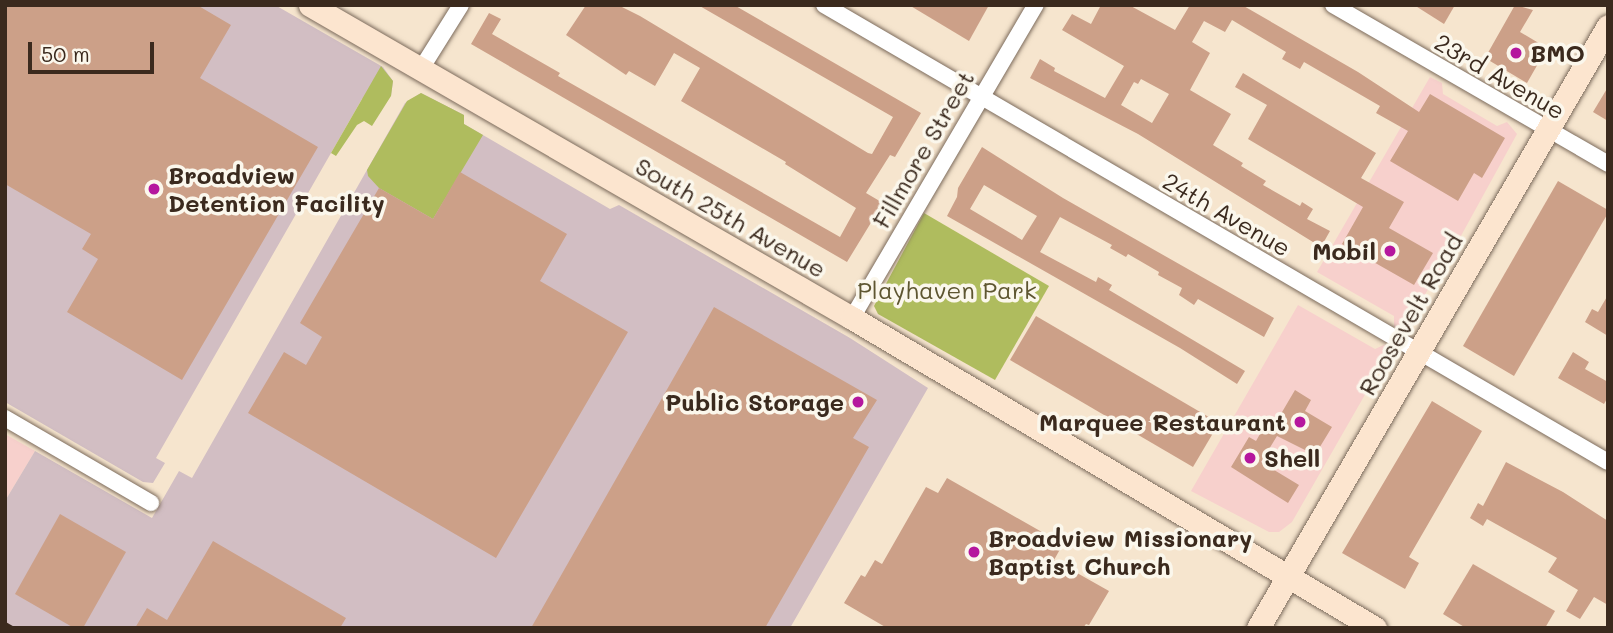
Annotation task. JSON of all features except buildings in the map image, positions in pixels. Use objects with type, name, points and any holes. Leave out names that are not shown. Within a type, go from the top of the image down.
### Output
[{"type":"main road","name":"South 25th Avenue","points":[[310,5],[852,318],[1376,628]]},
{"type":"main road","name":"Roosevelt Road","points":[[1258,628],[1608,26]]},
{"type":"street","points":[[421,69],[461,5]]},
{"type":"street","name":"24th Avenue","points":[[824,5],[1608,462]]},
{"type":"street","name":"Fillmore Street","points":[[852,318],[1036,5]]},
{"type":"street","name":"23rd Avenue","points":[[1333,5],[1608,164]]},
{"type":"street","points":[[5,418],[151,503]]},
{"type":"shaded area","name":"Broadview Detention Facility","points":[[5,5],[275,5],[383,67],[393,81],[391,96],[362,99],[156,458],[165,463],[153,483],[143,482],[5,402]]},
{"type":"shaded area","points":[[1430,77],[1442,83],[1443,94],[1497,126],[1507,122],[1517,134],[1462,234],[1405,327],[1397,329],[1394,328],[1394,316],[1317,272]]},
{"type":"shaded area","points":[[421,93],[464,115],[464,124],[610,209],[619,205],[850,338],[928,388],[790,628],[5,628],[5,501],[35,451],[152,518],[179,471],[192,478],[405,103]]},
{"type":"shaded area","points":[[1298,305],[1375,349],[1386,344],[1390,351],[1292,522],[1279,532],[1269,532],[1191,491]]},
{"type":"shaded area","points":[[5,434],[35,451],[5,501]]},
{"type":"green space","points":[[381,66],[393,81],[391,96],[372,126],[364,121],[357,125],[336,156],[331,153]]},
{"type":"green space","points":[[421,93],[464,115],[464,124],[483,135],[433,219],[379,188],[368,176],[367,170],[407,101]]},
{"type":"green space","name":"Playhaven Park","points":[[924,213],[1049,286],[995,380],[878,314],[874,306]]},
{"type":"railway","points":[[5,624],[12,628]]},
{"type":"place","name":"BMO","points":[[1516,53]]},
{"type":"place","name":"Broadview Detention Facility","points":[[154,189]]},
{"type":"place","name":"Mobil","points":[[1390,251]]},
{"type":"place","name":"Public Storage","points":[[858,402]]},
{"type":"place","name":"Marquee Restaurant","points":[[1300,422]]},
{"type":"place","name":"Shell","points":[[1250,458]]},
{"type":"place","name":"Broadview Missionary Baptist Church","points":[[974,552]]}]
